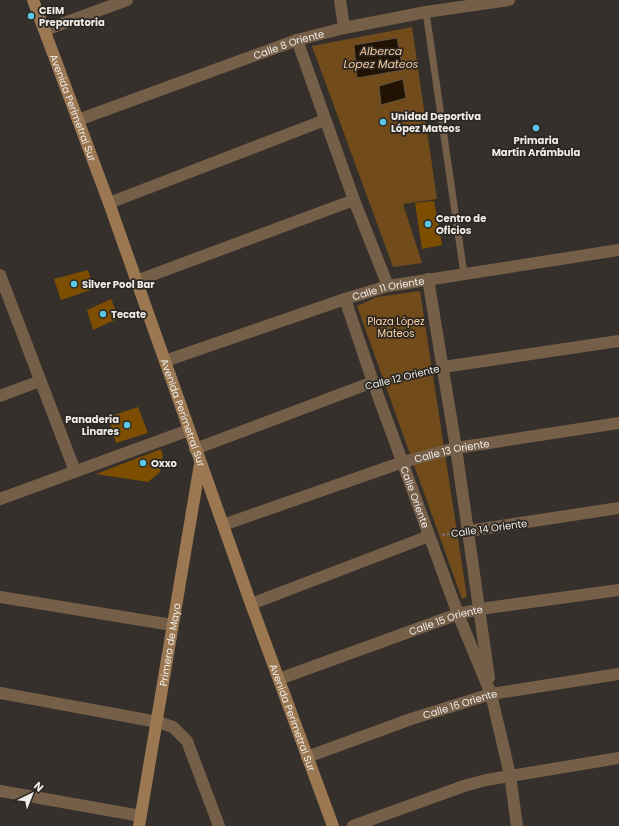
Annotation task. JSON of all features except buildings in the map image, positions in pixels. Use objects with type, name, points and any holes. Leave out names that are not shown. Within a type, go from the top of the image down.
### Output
[{"type":"street","name":"Avenida Perimetral Sur","points":[[32,0],[45,30],[109,203],[195,450],[333,826]]},
{"type":"street","points":[[45,30],[127,0]]},
{"type":"street","points":[[340,0],[344,28]]},
{"type":"street","name":"Calle 8 Oriente","points":[[78,120],[297,40],[344,28],[426,12],[508,0]]},
{"type":"street","points":[[297,40],[354,200],[388,286]]},
{"type":"street","points":[[109,203],[325,120]]},
{"type":"street","points":[[136,281],[354,200]]},
{"type":"street","name":"Calle 11 Oriente","points":[[165,361],[388,286],[619,250]]},
{"type":"street","points":[[0,275],[3,294],[40,381],[75,470]]},
{"type":"street","name":"Calle Oriente","points":[[428,279],[456,448],[491,694],[510,775],[518,826]]},
{"type":"street","name":"Calle Oriente","points":[[346,299],[373,382],[429,536],[458,614],[491,694]]},
{"type":"street","name":"Calle 12 Oriente","points":[[443,367],[619,341]]},
{"type":"street","points":[[0,396],[40,381]]},
{"type":"street","name":"Calle 12 Oriente","points":[[195,450],[373,382]]},
{"type":"street","name":"Calle 13 Oriente","points":[[223,525],[403,462],[456,448],[619,423]]},
{"type":"street","points":[[0,498],[189,430]]},
{"type":"street","name":"Primero de Mayo","points":[[140,821],[158,722],[172,625],[200,462]]},
{"type":"street","name":"Calle 14 Oriente","points":[[468,531],[619,508]]},
{"type":"street","points":[[251,604],[429,536]]},
{"type":"street","name":"Calle 15 Oriente","points":[[279,679],[458,614],[480,609],[619,590]]},
{"type":"street","points":[[0,597],[172,625]]},
{"type":"street","name":"Calle 16 Oriente","points":[[307,757],[411,719],[491,694],[619,674]]},
{"type":"street","points":[[0,692],[158,722],[173,727],[187,740],[219,826]]},
{"type":"street","points":[[353,826],[464,786],[510,775],[619,758]]},
{"type":"street","points":[[0,791],[140,821]]},
{"type":"lane","points":[[426,12],[464,274]]},
{"type":"path","name":"Calle 12 Oriente","points":[[373,382],[443,367]]},
{"type":"path","name":"Calle 14 Oriente","points":[[429,536],[468,531]]},
{"type":"green space","name":"Unidad Deportiva López Mateos","points":[[412,27],[437,199],[403,204],[422,263],[393,267],[312,46]]},
{"type":"green space","name":"Plaza López Mateos","points":[[420,291],[467,597],[462,599],[357,306],[377,297]]},
{"type":"water","name":"Alberca Lopez Mateos","points":[[397,38],[403,70],[357,78],[354,45]]},
{"type":"water","name":"Alberca Lopez Mateos","points":[[403,79],[406,98],[381,105],[379,86]]},
{"type":"place","name":"CEIM Preparatoria","points":[[31,16]]},
{"type":"place","name":"Unidad Deportiva López Mateos","points":[[383,122]]},
{"type":"place","name":"Primaria Martín Arámbula","points":[[536,128]]},
{"type":"place","name":"Centro de Oficios","points":[[428,224]]},
{"type":"place","name":"Silver Pool Bar","points":[[74,284]]},
{"type":"place","name":"Tecate","points":[[103,314]]},
{"type":"place","name":"Panadería Linares","points":[[127,425]]},
{"type":"place","name":"Oxxo","points":[[143,463]]}]
